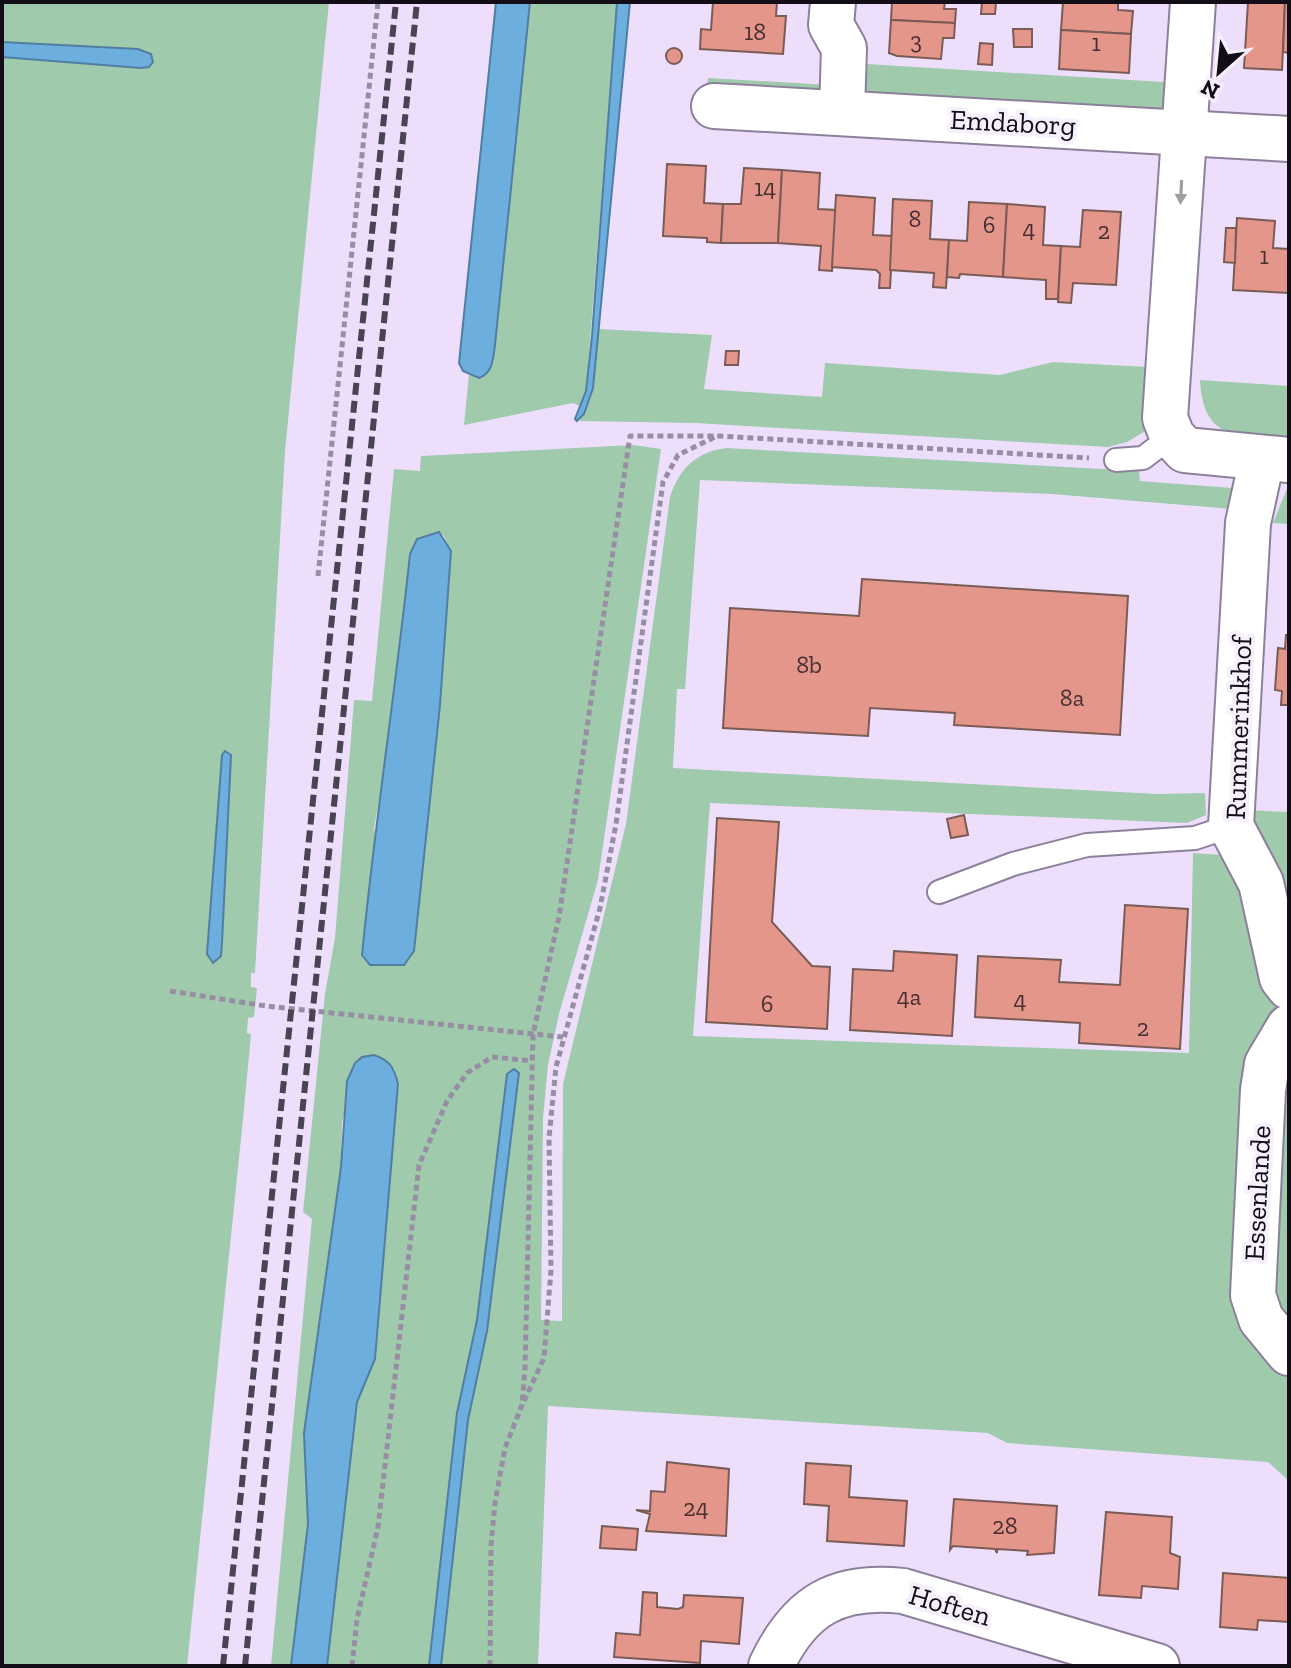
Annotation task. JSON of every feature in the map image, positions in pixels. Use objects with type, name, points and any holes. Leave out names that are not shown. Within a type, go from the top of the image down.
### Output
[{"type":"street","points":[[833,2],[831,25],[844,48],[842,112]]},
{"type":"street","points":[[1172,436],[1165,418],[1193,2]]},
{"type":"street","name":"Emdaborg","points":[[714,106],[1289,139]]},
{"type":"street","name":"Rummerinkhof","points":[[1172,436],[1185,450],[1276,459],[1248,523],[1231,826],[1261,883],[1282,978],[1289,987]]},
{"type":"street","name":"Essenlande","points":[[1289,1027],[1267,1064],[1263,1090],[1252,1278],[1261,1319],[1289,1353]]},
{"type":"street","name":"Hoften","points":[[771,1666],[784,1639],[819,1605],[842,1592],[876,1588],[903,1591],[1157,1666]]},
{"type":"lane","points":[[1116,460],[1143,458],[1172,436]]},
{"type":"lane","points":[[939,892],[1013,864],[1087,845],[1195,838],[1231,826]]},
{"type":"path","points":[[318,576],[378,2]]},
{"type":"path","points":[[522,1405],[533,1034],[559,917],[630,436],[720,436],[1116,460]]},
{"type":"path","points":[[490,1666],[491,1546],[495,1503],[505,1448],[544,1358],[551,1270],[549,1138],[556,1067],[600,908],[616,824],[663,482],[678,455],[694,444],[720,436]]},
{"type":"path","points":[[170,991],[266,1006],[563,1037]]},
{"type":"path","points":[[352,1666],[357,1619],[378,1527],[419,1165],[447,1101],[467,1073],[492,1057],[532,1061]]},
{"type":"green space","points":[[2,2],[329,2],[285,451],[255,973],[251,973],[251,987],[257,988],[254,1017],[248,1018],[247,1033],[251,1034],[244,1109],[187,1666],[2,1666],[2,57],[141,68],[126,48],[2,42]],"holes":[[[222,755],[231,755],[221,956],[207,954]]]},
{"type":"green space","points":[[530,2],[617,2],[586,391],[580,406],[573,403],[464,425],[469,374],[479,378],[495,345]]},
{"type":"green space","points":[[866,64],[1179,83],[1170,114],[866,93]]},
{"type":"green space","points":[[708,78],[830,85],[830,94],[707,89]]},
{"type":"green space","points":[[598,329],[712,335],[704,389],[822,397],[825,363],[1000,375],[1053,362],[1147,367],[1144,432],[1127,442],[1108,447],[695,423],[580,421],[593,388]]},
{"type":"green space","points":[[1200,380],[1289,386],[1289,439],[1227,432],[1208,415]]},
{"type":"green space","points":[[633,445],[661,449],[598,880],[559,1014],[548,1065],[543,1118],[541,1320],[562,1321],[563,1084],[626,824],[670,497],[684,470],[706,453],[726,448],[1139,471],[1140,481],[1232,488],[1232,509],[1052,494],[700,480],[685,689],[677,689],[673,768],[1157,794],[1205,793],[1206,815],[1187,823],[710,803],[693,1036],[1189,1053],[1193,853],[1222,855],[1227,852],[1286,1008],[1242,1275],[1289,1364],[1289,1481],[1268,1462],[1007,1443],[988,1433],[548,1406],[538,1666],[441,1666],[468,1420],[487,1331],[519,1073],[507,1074],[477,1320],[457,1413],[429,1666],[327,1666],[357,1402],[375,1359],[398,1084],[394,1068],[374,1055],[362,1057],[355,1064],[342,1123],[341,1167],[304,1433],[308,1524],[291,1666],[271,1666],[312,1219],[303,1212],[325,994],[335,938],[354,700],[372,701],[394,469],[420,471],[421,456]],"holes":[[[443,534],[451,552],[440,705],[414,951],[374,829],[395,705]]]},
{"type":"green space","points":[[1288,486],[1289,524],[1273,523]]},
{"type":"green space","points":[[1244,810],[1289,812],[1289,954]]},
{"type":"green space","points":[[1289,1047],[1289,1336],[1265,1265]]},
{"type":"water","points":[[496,2],[530,2],[494,355],[490,369],[479,378],[463,371],[459,363]]},
{"type":"water","points":[[617,2],[630,2],[593,388],[584,414],[577,421],[575,419],[586,391],[592,336]]},
{"type":"water","points":[[2,42],[138,49],[151,54],[153,62],[149,67],[141,68],[2,57]]},
{"type":"water","points":[[439,532],[451,551],[440,705],[414,951],[404,965],[370,965],[362,955],[410,554],[417,539]]},
{"type":"water","points":[[225,751],[231,755],[222,943],[221,956],[213,963],[207,954],[222,755]]},
{"type":"water","points":[[374,1055],[391,1066],[398,1084],[375,1359],[357,1402],[327,1666],[291,1666],[308,1524],[304,1433],[341,1167],[347,1081],[355,1063],[362,1057]]},
{"type":"water","points":[[514,1069],[519,1073],[487,1331],[468,1420],[441,1666],[429,1666],[457,1413],[477,1320],[507,1074]]},
{"type":"building","points":[[713,2],[777,2],[776,16],[786,16],[783,54],[700,49],[701,29],[711,30]]},
{"type":"building","points":[[892,2],[945,2],[944,9],[956,9],[955,23],[891,20]]},
{"type":"building","points":[[982,2],[996,2],[995,14],[981,14]]},
{"type":"building","points":[[1063,2],[1118,2],[1118,10],[1133,11],[1131,34],[1061,30]]},
{"type":"building","points":[[1248,2],[1285,2],[1282,70],[1244,68]]},
{"type":"building","points":[[1285,2],[1289,2],[1289,53],[1283,52]]},
{"type":"building","points":[[891,20],[955,23],[954,38],[943,38],[941,59],[897,56],[889,53]]},
{"type":"building","points":[[1013,29],[1032,29],[1032,47],[1014,47]]},
{"type":"building","points":[[1061,30],[1131,34],[1129,73],[1059,69]]},
{"type":"building","points":[[980,43],[993,44],[992,65],[978,64]]},
{"type":"building","points":[[674,48],[680,50],[680,62],[674,64],[668,62],[666,56],[668,50]]},
{"type":"building","points":[[667,164],[706,166],[704,203],[723,204],[721,243],[707,242],[707,238],[663,236]]},
{"type":"building","points":[[744,168],[782,170],[778,243],[721,243],[723,204],[741,204]]},
{"type":"building","points":[[782,170],[820,173],[818,209],[837,210],[832,271],[819,270],[821,246],[778,243]]},
{"type":"building","points":[[836,195],[875,198],[873,235],[893,236],[890,288],[879,288],[880,274],[876,270],[832,267]]},
{"type":"building","points":[[893,199],[932,201],[930,239],[949,240],[946,288],[933,287],[934,273],[890,270]]},
{"type":"building","points":[[969,202],[1007,204],[1003,277],[960,274],[959,278],[947,277],[949,240],[967,241]]},
{"type":"building","points":[[1007,204],[1045,207],[1043,245],[1061,246],[1058,299],[1046,299],[1046,280],[1003,277]]},
{"type":"building","points":[[1083,210],[1121,212],[1116,285],[1073,283],[1071,303],[1058,302],[1061,246],[1080,247]]},
{"type":"building","points":[[1237,218],[1275,221],[1273,248],[1289,249],[1289,293],[1233,290]]},
{"type":"building","points":[[1226,228],[1236,228],[1235,263],[1224,262]]},
{"type":"building","points":[[726,351],[739,351],[738,365],[725,365]]},
{"type":"building","points":[[862,579],[1128,596],[1120,735],[954,725],[955,713],[870,708],[868,736],[723,728],[730,608],[859,616]]},
{"type":"building","points":[[1286,635],[1289,635],[1289,705],[1281,705],[1282,691],[1275,690],[1278,648],[1285,649]]},
{"type":"building","points":[[964,815],[968,835],[951,838],[947,819]]},
{"type":"building","points":[[717,818],[779,822],[772,922],[812,966],[830,967],[827,1029],[706,1022]]},
{"type":"building","points":[[1125,905],[1188,909],[1180,1049],[1079,1043],[1080,1023],[975,1017],[978,956],[1061,960],[1059,982],[1120,985]]},
{"type":"building","points":[[894,951],[957,955],[952,1036],[850,1030],[853,969],[893,971]]},
{"type":"building","points":[[667,1462],[729,1469],[726,1536],[646,1531],[650,1514],[636,1510],[650,1511],[651,1491],[665,1492]]},
{"type":"building","points":[[806,1463],[851,1466],[849,1497],[907,1501],[904,1546],[827,1541],[829,1506],[804,1504]]},
{"type":"building","points":[[954,1499],[1057,1506],[1054,1553],[1027,1555],[1028,1551],[997,1549],[997,1553],[995,1549],[953,1546],[950,1550]]},
{"type":"building","points":[[1106,1512],[1172,1517],[1170,1553],[1180,1557],[1178,1589],[1142,1586],[1141,1598],[1099,1595]]},
{"type":"building","points":[[602,1526],[638,1529],[636,1550],[600,1548]]},
{"type":"building","points":[[1223,1573],[1289,1578],[1289,1622],[1258,1620],[1257,1630],[1220,1627]]},
{"type":"building","points":[[643,1592],[657,1593],[657,1607],[678,1609],[683,1607],[684,1595],[743,1598],[739,1644],[701,1641],[700,1663],[614,1657],[616,1633],[640,1635]]},
{"type":"railway","points":[[223,1666],[396,2]]},
{"type":"railway","points":[[245,1666],[417,2]]}]
